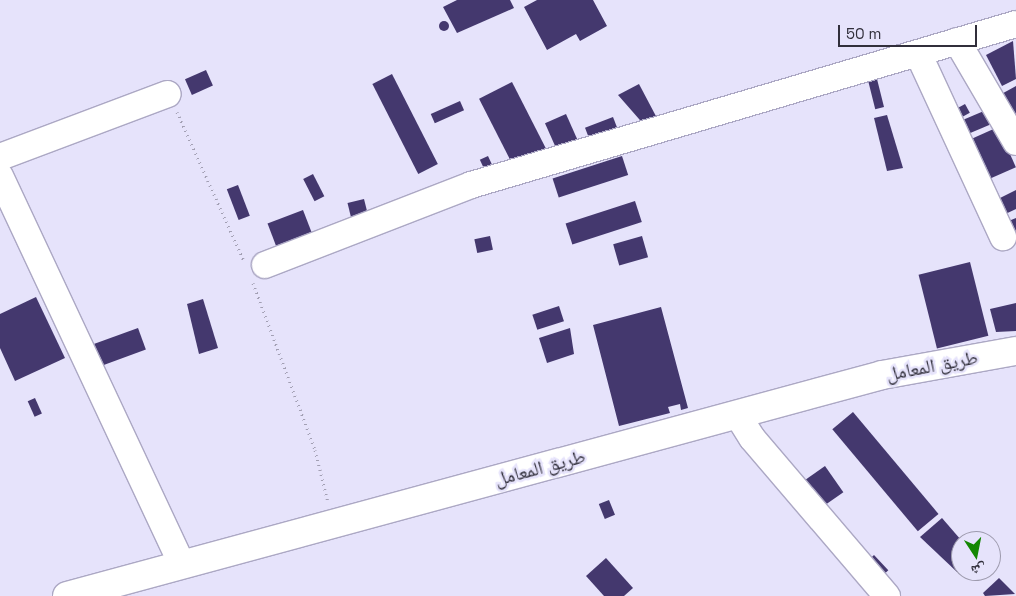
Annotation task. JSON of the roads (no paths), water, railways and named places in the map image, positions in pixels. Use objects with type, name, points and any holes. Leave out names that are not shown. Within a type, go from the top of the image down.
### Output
[{"type":"main road","name":"طريق المعامل","points":[[67,596],[882,375],[1016,350]]},
{"type":"street","points":[[253,268],[471,186],[1016,24]]},
{"type":"street","points":[[957,41],[1016,142]]},
{"type":"street","points":[[918,53],[1003,237]]},
{"type":"street","points":[[0,157],[168,94]]},
{"type":"street","points":[[0,176],[182,565]]},
{"type":"street","points":[[737,414],[752,438],[887,596]]}]
